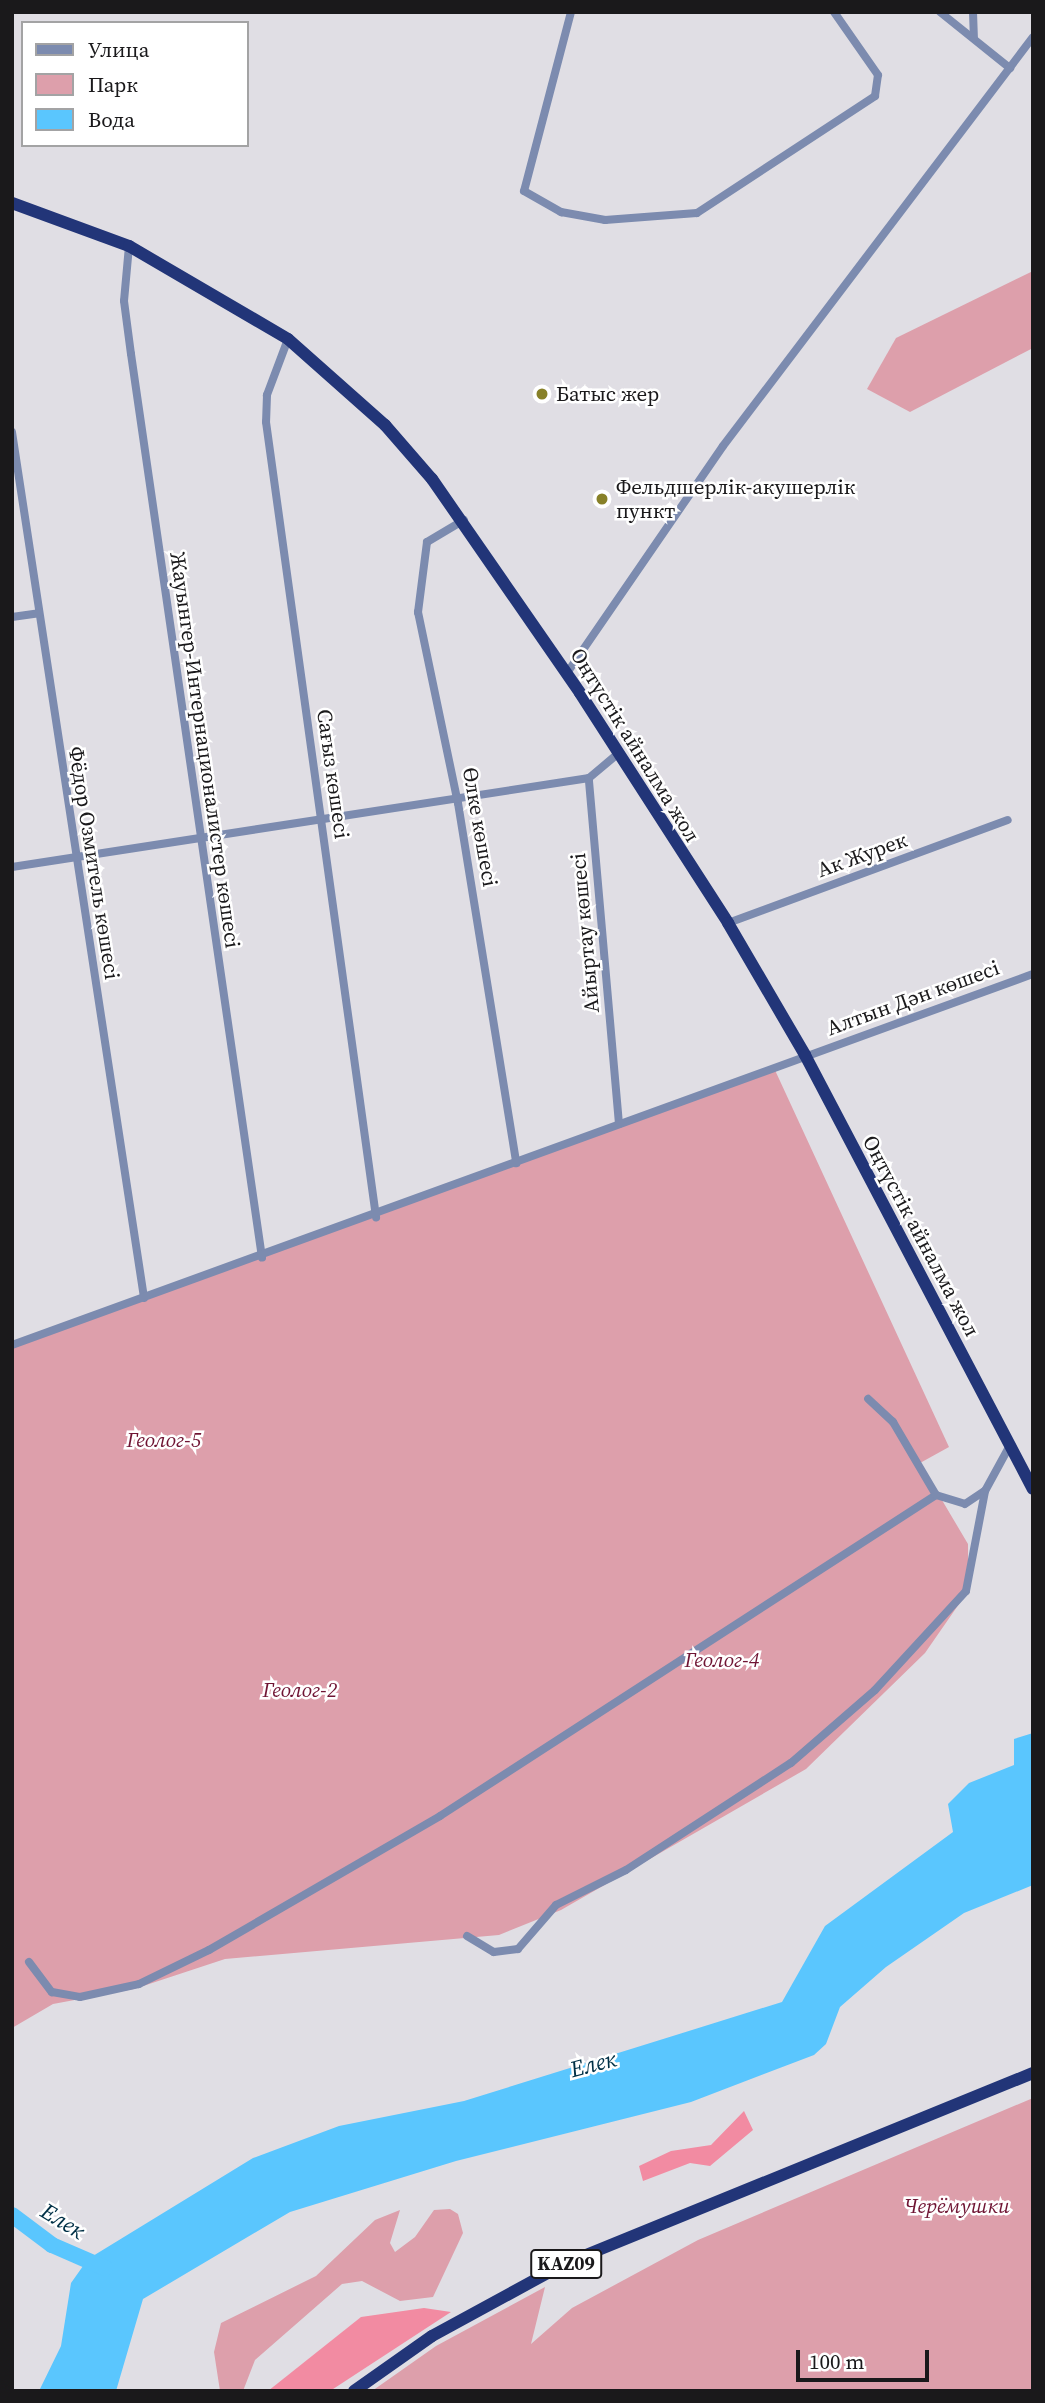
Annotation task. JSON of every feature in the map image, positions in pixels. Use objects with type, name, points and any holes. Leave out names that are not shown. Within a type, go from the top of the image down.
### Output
[{"type":"highway","name":"Оңтүстік айналма жол","points":[[12,203],[129,246],[288,339],[386,425],[464,520],[567,673],[728,923],[805,1055],[1033,1489]]},
{"type":"highway","name":"KAZ09","points":[[354,2391],[432,2336],[564,2264],[1033,2073]]},
{"type":"street","points":[[571,12],[524,191],[561,212],[605,220],[696,213],[875,96],[878,75],[834,12]]},
{"type":"street","points":[[940,12],[1010,68]]},
{"type":"street","points":[[973,12],[974,38]]},
{"type":"street","points":[[567,673],[723,446],[1033,37]]},
{"type":"street","name":"Жауынгер-Интернационалистер көшесі","points":[[129,246],[124,301],[199,838],[262,1258]]},
{"type":"street","name":"Сағыз көшесі","points":[[288,339],[267,395],[266,422],[376,1217]]},
{"type":"street","name":"Фёдор Озмитель көшесі","points":[[12,432],[144,1298]]},
{"type":"street","points":[[12,508],[23,506]]},
{"type":"street","name":"Өлке көшесі","points":[[464,520],[427,542],[417,590],[458,803],[516,1163]]},
{"type":"street","points":[[12,617],[39,613]]},
{"type":"street","points":[[12,867],[199,838],[458,803],[589,778],[619,753]]},
{"type":"street","name":"Айыртау көшесі","points":[[589,778],[619,1124]]},
{"type":"street","name":"Ак Журек","points":[[728,923],[1008,820]]},
{"type":"street","name":"Алтын Дән көшесі","points":[[12,1345],[376,1217],[805,1055],[1033,974]]},
{"type":"street","points":[[868,1399],[892,1423],[936,1495],[965,1504],[985,1491]]},
{"type":"street","points":[[467,1936],[494,1952],[518,1949],[556,1905],[626,1870],[804,1753],[915,1649],[966,1591],[985,1491],[1009,1447]]},
{"type":"street","points":[[29,1962],[52,1992],[80,1997],[139,1984],[209,1950],[440,1816],[936,1495]]},
{"type":"green space","points":[[1033,271],[1033,348],[910,412],[867,389],[896,338]]},
{"type":"green space","points":[[774,1068],[949,1447],[920,1463],[968,1544],[968,1591],[925,1653],[806,1769],[561,1910],[499,1935],[225,1959],[134,1989],[53,2004],[12,2028],[12,1345]]},
{"type":"green space","name":"Черёмушки","points":[[1033,2098],[1033,2391],[372,2391],[436,2346],[545,2287],[531,2344],[572,2308],[698,2240]]},
{"type":"green space","points":[[450,2209],[458,2214],[463,2233],[433,2297],[400,2301],[362,2281],[342,2284],[255,2360],[243,2391],[220,2391],[214,2352],[221,2323],[316,2276],[375,2220],[400,2210],[390,2243],[395,2252],[415,2237],[434,2210]]},
{"type":"shaded area","points":[[744,2111],[753,2130],[710,2166],[690,2163],[643,2181],[639,2166],[671,2151],[711,2145]]},
{"type":"shaded area","points":[[424,2308],[451,2312],[330,2391],[268,2391],[361,2317]]},
{"type":"water","points":[[1033,1733],[1033,1885],[964,1913],[886,1967],[840,2007],[826,2044],[814,2055],[691,2102],[456,2161],[290,2212],[143,2299],[116,2391],[39,2391],[61,2346],[71,2283],[88,2259],[253,2158],[339,2126],[464,2101],[782,2002],[825,1926],[953,1832],[948,1804],[969,1783],[1014,1765],[1014,1739]]},
{"type":"waterway","name":"Елек","points":[[12,2215],[52,2245],[105,2268]]},
{"type":"place","name":"Батыс жер","points":[[542,394]]},
{"type":"place","name":"Фельдшерлік-акушерлік пункт","points":[[602,499]]},
{"type":"park label","name":"Геолог-5","points":[[164,1440]]},
{"type":"park label","name":"Геолог-4","points":[[722,1660]]},
{"type":"park label","name":"Геолог-2","points":[[300,1690]]}]
